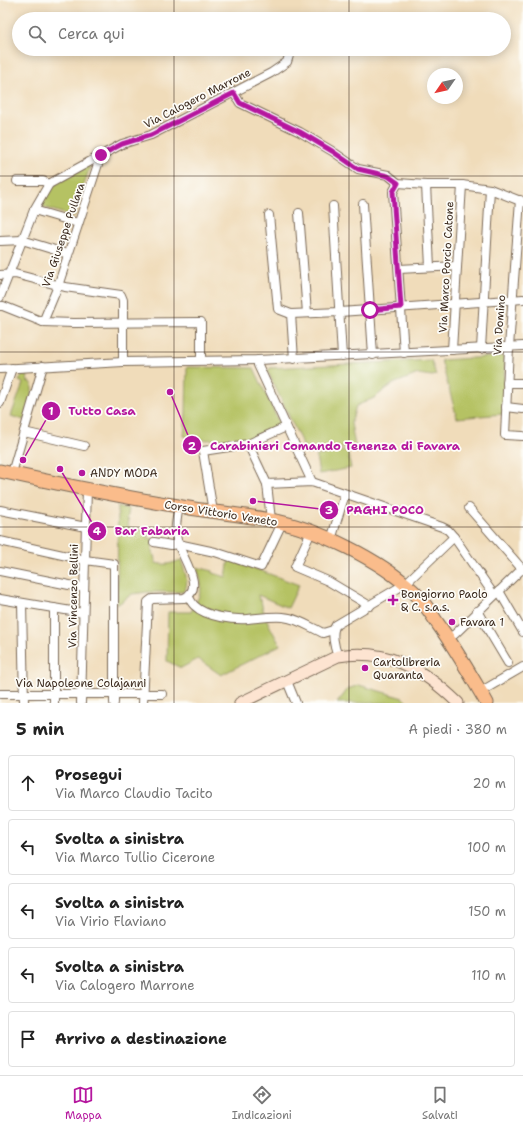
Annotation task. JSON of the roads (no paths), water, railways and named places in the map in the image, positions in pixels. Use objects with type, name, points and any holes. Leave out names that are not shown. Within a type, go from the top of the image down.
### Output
[{"type":"main road","name":"Corso Vittorio Veneto","points":[[6,472],[179,507],[277,522],[312,532],[331,540],[377,565],[405,584],[420,598],[448,638],[487,703]]},
{"type":"street","name":"Via Calogero Marrone","points":[[49,184],[122,144],[151,135],[234,93],[271,73],[287,62],[289,56]]},
{"type":"street","points":[[234,93],[240,103],[300,132],[358,169],[388,176],[398,183],[462,185],[490,189],[522,201]]},
{"type":"street","name":"Via Giuseppe Pullara","points":[[43,322],[58,286],[101,155]]},
{"type":"street","points":[[0,297],[10,275],[34,210],[49,184],[43,181],[17,181]]},
{"type":"street","points":[[398,183],[393,192],[404,353]]},
{"type":"street","points":[[426,185],[430,267]]},
{"type":"street","name":"Via Marco Porcio Catone","points":[[452,350],[462,185]]},
{"type":"street","points":[[481,349],[490,189]]},
{"type":"street","name":"Via Domino","points":[[522,201],[512,300],[505,435],[523,436]]},
{"type":"street","points":[[363,204],[373,355]]},
{"type":"street","points":[[333,206],[342,356]]},
{"type":"street","points":[[34,210],[78,223]]},
{"type":"street","points":[[299,213],[307,313]]},
{"type":"street","points":[[269,215],[278,309],[291,314],[370,310],[523,298]]},
{"type":"street","points":[[0,241],[22,240],[68,254]]},
{"type":"street","points":[[399,269],[457,266]]},
{"type":"street","points":[[0,275],[15,274],[58,286],[121,295],[123,300],[123,362]]},
{"type":"street","points":[[0,306],[4,306],[43,322],[74,324],[123,322],[200,322],[201,360]]},
{"type":"street","points":[[291,314],[294,359]]},
{"type":"street","points":[[0,369],[123,362],[294,359],[523,346]]},
{"type":"street","points":[[258,360],[258,365],[312,482]]},
{"type":"street","points":[[6,472],[24,432],[43,366]]},
{"type":"street","points":[[0,402],[12,368]]},
{"type":"street","points":[[507,383],[523,383]]},
{"type":"street","points":[[506,407],[523,409]]},
{"type":"street","points":[[213,512],[203,450],[248,444],[286,427]]},
{"type":"street","points":[[24,432],[84,446]]},
{"type":"street","points":[[154,542],[171,545],[178,544],[215,552],[261,567],[277,522],[267,484],[248,444]]},
{"type":"street","points":[[267,484],[312,482],[448,530],[496,593],[523,632]]},
{"type":"street","name":"Via Vincenzo Bellini","points":[[81,703],[87,489]]},
{"type":"street","points":[[331,540],[345,494]]},
{"type":"street","points":[[143,703],[148,602],[152,599],[184,598],[192,592],[193,587],[193,580],[176,536],[179,507]]},
{"type":"street","points":[[448,638],[455,634],[477,611],[523,569],[469,508]]},
{"type":"street","points":[[0,510],[86,527]]},
{"type":"street","points":[[312,532],[295,567],[328,581],[370,606]]},
{"type":"street","points":[[188,596],[194,606],[216,616],[247,619],[275,616],[285,617],[323,633],[333,630],[338,624],[405,584],[454,537]]},
{"type":"street","points":[[0,541],[85,560],[114,564],[114,703]]},
{"type":"street","points":[[0,571],[84,588]]},
{"type":"street","points":[[0,599],[83,612]]},
{"type":"street","points":[[22,603],[24,703]]},
{"type":"street","points":[[54,608],[54,703]]},
{"type":"street","points":[[477,611],[508,663]]},
{"type":"street","points":[[333,630],[335,649],[338,656]]},
{"type":"street","points":[[240,703],[338,656],[355,653],[370,654],[398,661],[421,674],[441,688],[458,703]]},
{"type":"street","points":[[480,692],[523,667]]},
{"type":"street","points":[[286,681],[296,703]]},
{"type":"street","name":"Via Napoleone Colajanni","points":[[0,694],[162,694]]},
{"type":"place","name":"Carabinieri Comando Tenenza di Favara","points":[[170,392]]},
{"type":"place","name":"Tutto Casa","points":[[23,460]]},
{"type":"place","name":"Bar Fabaria","points":[[60,469]]},
{"type":"place","name":"ANDY MODA","points":[[82,473]]},
{"type":"place","name":"PAGHI POCO","points":[[253,501]]},
{"type":"place","name":"Bongiorno Paolo & C. s.a.s.","points":[[393,600]]},
{"type":"place","name":"Favara 1","points":[[452,622]]},
{"type":"place","name":"Cartolibreria Quaranta","points":[[365,668]]}]
